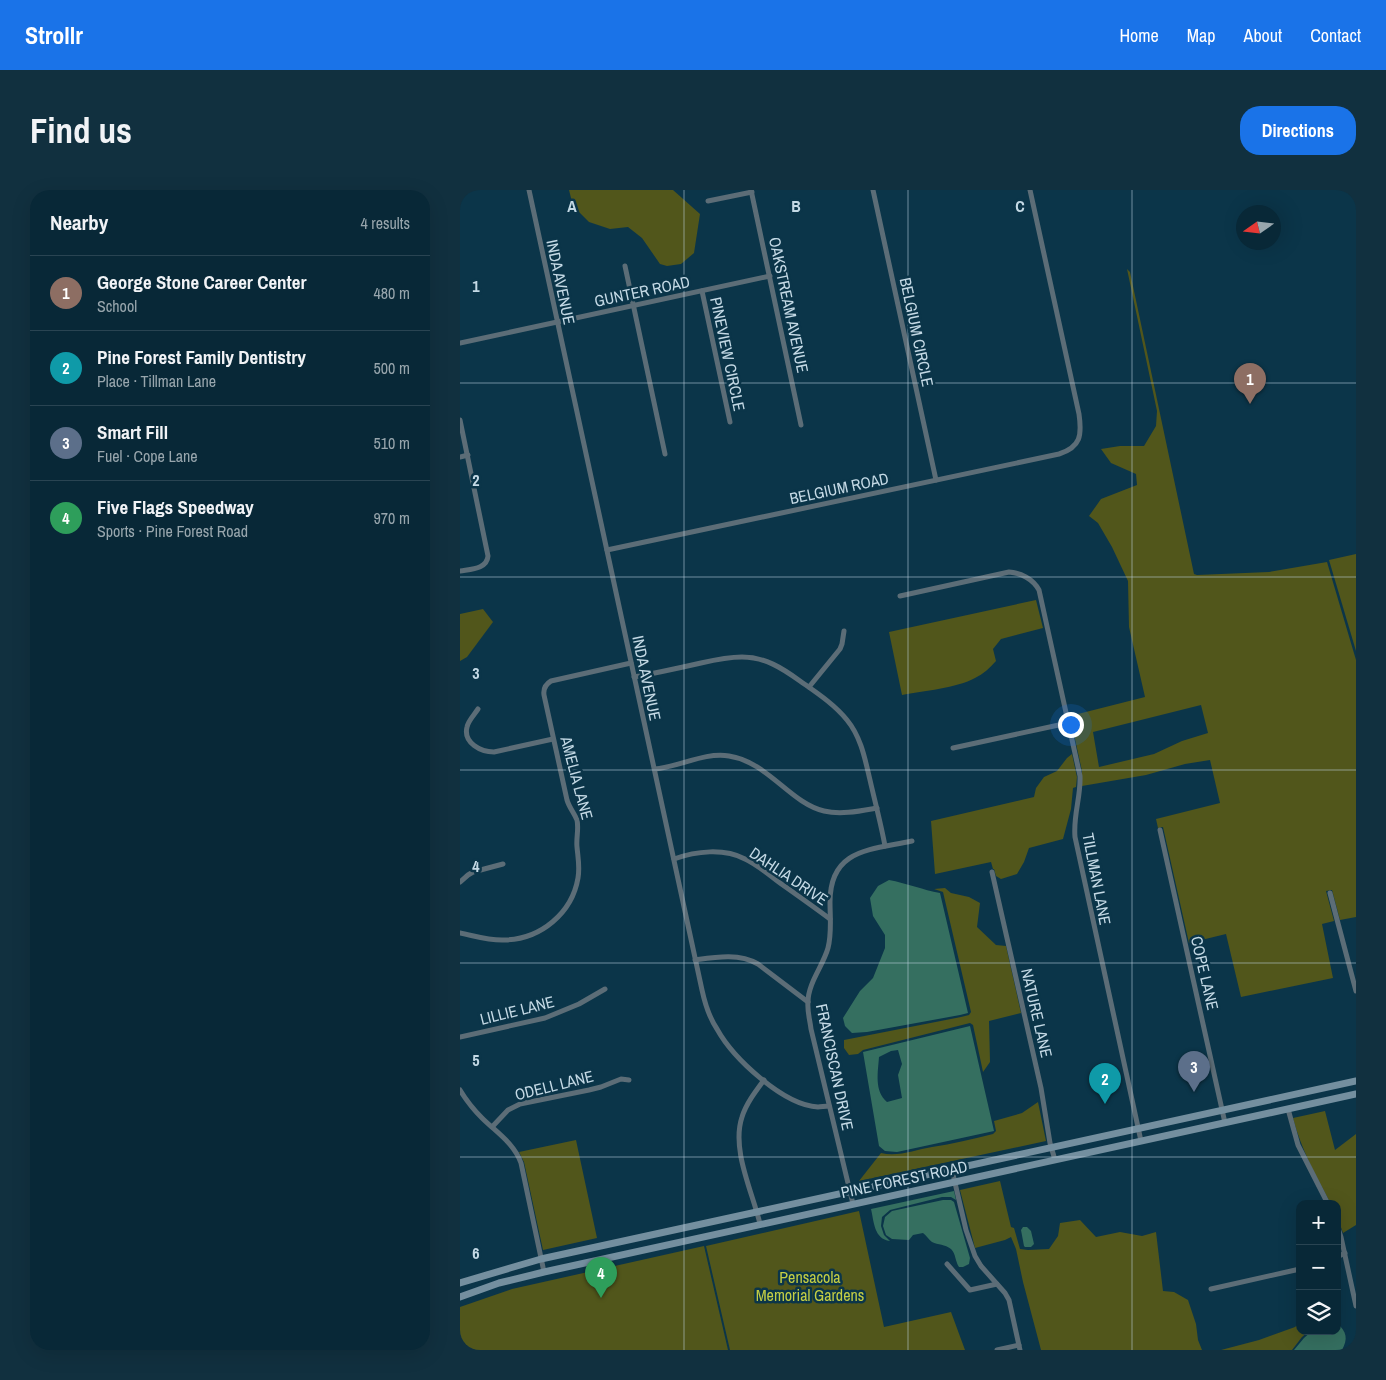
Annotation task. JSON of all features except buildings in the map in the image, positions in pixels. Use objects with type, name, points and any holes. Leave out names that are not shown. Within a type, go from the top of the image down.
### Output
[{"type":"main road","name":"PINE FOREST ROAD","points":[[460,1283],[541,1260],[1356,1081]]},
{"type":"main road","name":"PINE FOREST ROAD","points":[[460,1297],[544,1272],[1356,1094]]},
{"type":"main road","points":[[729,1218],[732,1231]]},
{"type":"main road","points":[[623,1242],[626,1254]]},
{"type":"street","name":"INDA AVENUE","points":[[529,190],[695,960],[710,1018],[736,1055],[781,1093],[796,1101],[813,1106],[829,1106]]},
{"type":"street","name":"BELGIUM CIRCLE","points":[[873,190],[936,480]]},
{"type":"street","name":"BELGIUM ROAD","points":[[607,550],[1059,454],[1072,449],[1079,440],[1079,414],[1030,190]]},
{"type":"street","points":[[708,200],[751,191]]},
{"type":"street","name":"OAKSTREAM AVENUE","points":[[751,191],[801,425]]},
{"type":"street","points":[[625,266],[665,454]]},
{"type":"street","name":"GUNTER ROAD","points":[[460,343],[770,276]]},
{"type":"street","name":"PINEVIEW CIRCLE","points":[[702,291],[730,422]]},
{"type":"street","points":[[460,420],[488,549],[487,563],[480,567],[460,572]]},
{"type":"street","points":[[460,457],[468,455]]},
{"type":"street","name":"TILLMAN LANE","points":[[900,596],[1009,572],[1018,573],[1026,577],[1036,584],[1039,590],[1080,781],[1074,814],[1075,837],[1140,1141]]},
{"type":"street","points":[[809,687],[840,649],[844,631]]},
{"type":"street","points":[[634,677],[736,657],[761,659],[778,666],[834,707],[854,731],[862,749],[885,846]]},
{"type":"street","name":"AMELIA LANE","points":[[460,933],[497,940],[518,939],[530,936],[546,928],[567,906],[577,884],[579,869],[578,826],[567,800],[544,688],[548,682],[631,663]]},
{"type":"street","points":[[478,709],[469,721],[466,730],[470,742],[484,752],[494,752],[553,739]]},
{"type":"street","points":[[953,748],[1068,723]]},
{"type":"street","points":[[654,768],[674,766],[701,758],[729,756],[754,765],[796,796],[816,808],[835,813],[877,808]]},
{"type":"street","name":"COPE LANE","points":[[1160,830],[1225,1123]]},
{"type":"street","name":"FRANCISCAN DRIVE","points":[[853,1204],[811,1029],[809,995],[828,949],[830,892],[835,877],[842,865],[861,852],[912,840]]},
{"type":"street","name":"DAHLIA DRIVE","points":[[674,859],[709,852],[726,853],[744,858],[830,919]]},
{"type":"street","points":[[460,882],[468,874],[503,864]]},
{"type":"street","name":"NATURE LANE","points":[[992,872],[1041,1088],[1055,1160]]},
{"type":"street","points":[[1330,893],[1356,991]]},
{"type":"street","points":[[695,960],[734,957],[748,959],[758,964],[808,1002]]},
{"type":"street","name":"LILLIE LANE","points":[[460,1037],[545,1018],[574,1007],[605,989]]},
{"type":"street","name":"ODELL LANE","points":[[492,1128],[508,1110],[520,1104],[589,1090],[622,1079],[629,1080]]},
{"type":"street","points":[[760,1224],[743,1164],[739,1134],[742,1115],[764,1080]]},
{"type":"street","points":[[460,1090],[473,1108],[512,1147],[519,1158],[544,1272]]},
{"type":"street","points":[[1288,1109],[1298,1145],[1326,1200]]},
{"type":"street","points":[[952,1170],[968,1236],[975,1256],[1009,1300],[1019,1347],[996,1350]]},
{"type":"street","points":[[1341,1238],[1356,1306]]},
{"type":"street","points":[[1341,1255],[1345,1253]]},
{"type":"street","points":[[947,1264],[970,1290],[997,1284]]},
{"type":"street","points":[[1211,1289],[1296,1270]]},
{"type":"street","points":[[482,1276],[486,1288]]},
{"type":"green space","points":[[569,190],[673,190],[700,214],[694,253],[681,264],[667,266],[660,264],[642,238],[628,227],[610,229],[589,222],[573,206]]},
{"type":"green space","points":[[1127,269],[1130,272],[1194,574],[1269,572],[1327,562],[1356,660],[1356,917],[1340,920],[1332,890],[1326,891],[1334,921],[1322,924],[1333,978],[1241,997],[1226,934],[1189,943],[1163,827],[1158,828],[1156,819],[1220,803],[1210,760],[1185,764],[1146,775],[1082,786],[1082,771],[1070,716],[1145,697],[1129,627],[1128,581],[1098,523],[1089,516],[1101,499],[1137,485],[1136,474],[1111,463],[1101,449],[1120,446],[1144,446],[1156,426],[1157,411]],"holes":[[[1201,705],[1208,733],[1182,741],[1154,754],[1099,767],[1093,732]]]},
{"type":"green space","points":[[1356,554],[1356,651],[1329,560]]},
{"type":"green space","points":[[1036,600],[1043,628],[1001,639],[993,649],[996,661],[984,673],[959,684],[902,695],[889,632]]},
{"type":"green space","points":[[483,609],[493,622],[467,657],[460,661],[460,614]]},
{"type":"green space","points":[[1072,754],[1077,777],[1076,787],[1073,788],[1071,809],[1063,839],[1029,848],[1017,874],[1001,879],[996,876],[991,862],[935,874],[931,821],[1034,797],[1036,788],[1044,777],[1057,771]]},
{"type":"green space","points":[[945,888],[951,893],[969,897],[980,903],[977,927],[996,945],[1006,946],[1021,1013],[989,1021],[990,1062],[983,1072],[973,1025],[970,1023],[849,1055],[844,1048],[844,1040],[961,1017],[969,1015],[971,1012],[943,892],[934,889]]},
{"type":"green space","points":[[1038,1102],[1046,1141],[859,1181],[881,1153],[906,1153],[993,1134],[996,1131],[994,1121],[1022,1113]]},
{"type":"green space","points":[[1325,1111],[1335,1150],[1356,1134],[1356,1225],[1343,1233],[1341,1227],[1341,1200],[1329,1200],[1300,1141],[1293,1118]]},
{"type":"green space","points":[[576,1140],[597,1238],[543,1250],[524,1162],[519,1152]]},
{"type":"green space","points":[[1000,1181],[1011,1227],[1014,1228],[1020,1249],[1049,1249],[1058,1236],[1060,1223],[1080,1220],[1096,1237],[1120,1232],[1142,1236],[1156,1232],[1163,1291],[1174,1292],[1188,1300],[1202,1350],[1041,1350],[1016,1249],[1011,1237],[975,1248],[960,1190]]},
{"type":"green space","name":"Pensacola Memorial Gardens","points":[[859,1211],[884,1327],[951,1312],[965,1350],[730,1350],[706,1246]]},
{"type":"green space","points":[[704,1246],[728,1350],[460,1350],[460,1307],[512,1289]]},
{"type":"green space","points":[[1295,1327],[1296,1335],[1304,1335],[1292,1350],[1221,1350],[1259,1340]]},
{"type":"shaded area","points":[[889,880],[940,893],[968,1013],[867,1032],[852,1033],[845,1026],[843,1018],[860,991],[873,978],[885,948],[885,935],[873,916],[870,898],[878,886]]},
{"type":"shaded area","points":[[970,1026],[994,1131],[897,1152],[885,1151],[879,1146],[863,1052]],"holes":[[[898,1050],[902,1064],[898,1075],[902,1098],[887,1102],[878,1087],[879,1057]]]},
{"type":"shaded area","points":[[954,1191],[956,1200],[951,1197],[942,1197],[890,1210],[882,1217],[881,1226],[884,1235],[890,1241],[885,1240],[878,1233],[871,1209]]},
{"type":"shaded area","points":[[943,1200],[954,1202],[970,1258],[969,1264],[963,1267],[959,1267],[951,1249],[932,1242],[923,1233],[913,1235],[909,1240],[892,1239],[886,1235],[883,1226],[885,1217],[892,1211]]},
{"type":"shaded area","points":[[1023,1227],[1027,1227],[1031,1231],[1034,1244],[1031,1247],[1024,1246],[1021,1230]]},
{"type":"shaded area","points":[[1341,1327],[1346,1336],[1342,1350],[1294,1350],[1307,1335],[1341,1335]]},
{"type":"place","name":"George Stone Career Center","points":[[1250,404]]},
{"type":"place","name":"Smart Fill","points":[[1194,1092]]},
{"type":"place","name":"Pine Forest Family Dentistry","points":[[1105,1104]]},
{"type":"place","name":"Five Flags Speedway","points":[[601,1298]]}]
